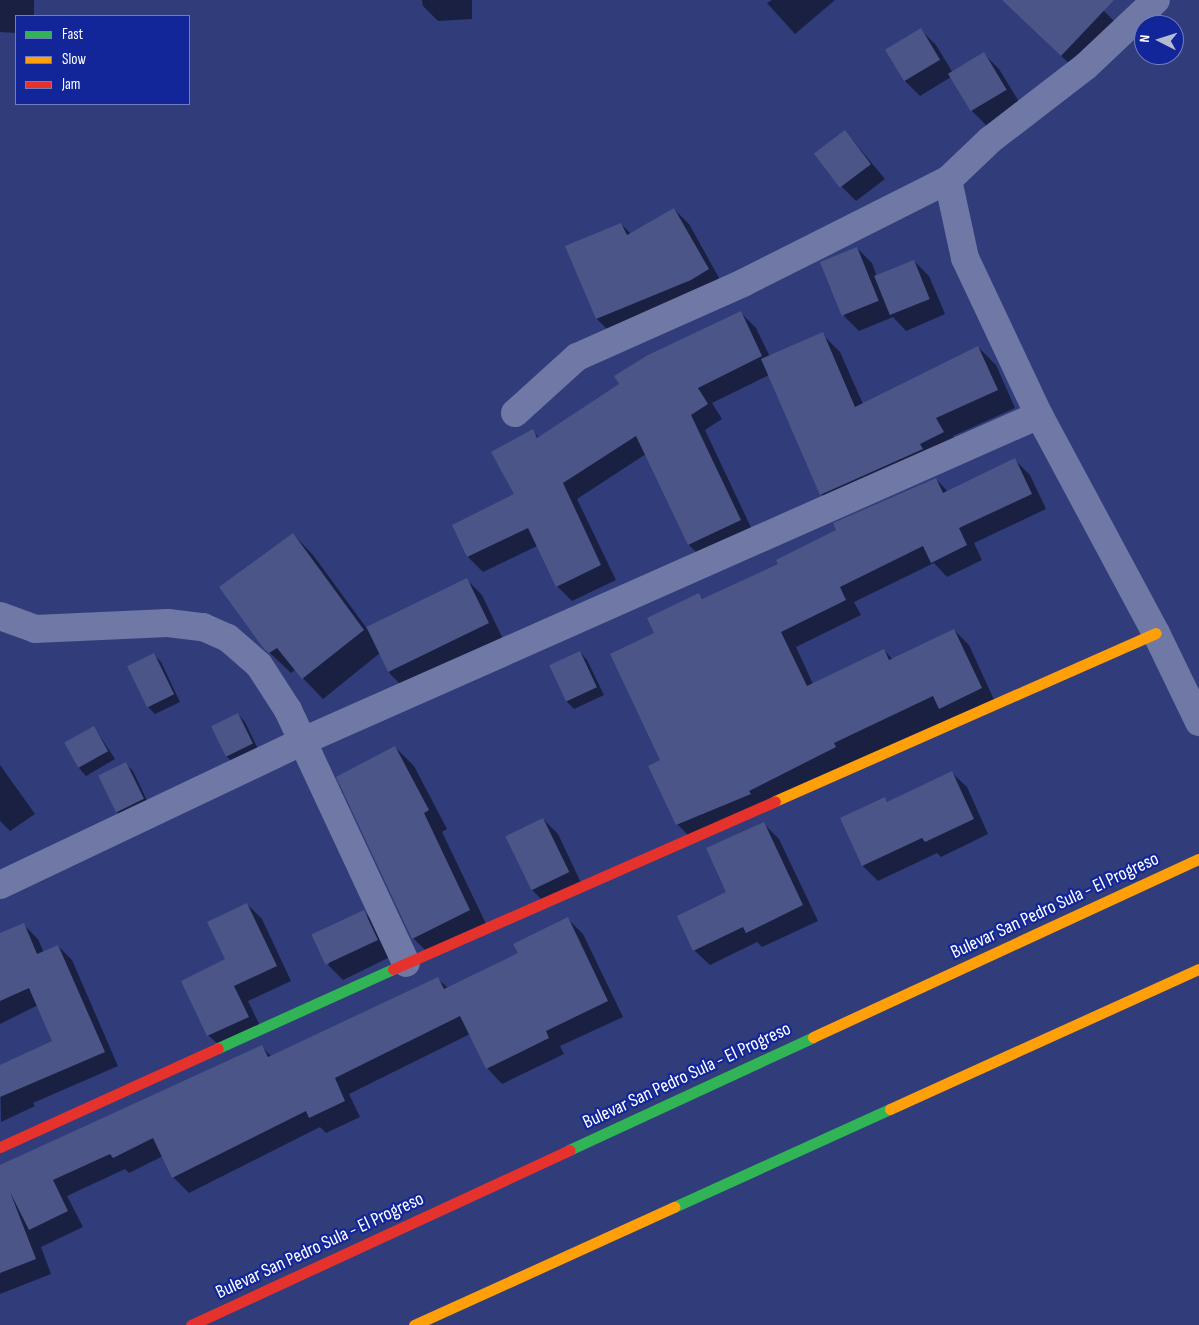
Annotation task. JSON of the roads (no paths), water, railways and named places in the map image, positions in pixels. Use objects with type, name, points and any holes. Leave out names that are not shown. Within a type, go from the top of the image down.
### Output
[{"type":"main road","points":[[0,1147],[406,963],[1156,632]]},
{"type":"main road","name":"Bulevar San Pedro Sula - El Progreso","points":[[191,1325],[1199,859]]},
{"type":"main road","points":[[414,1325],[1199,969]]},
{"type":"street","points":[[514,413],[577,357],[743,283],[948,180],[990,140],[1086,66],[1156,0]]},
{"type":"street","points":[[948,180],[965,258],[1040,415],[1156,632],[1199,722]]},
{"type":"street","points":[[0,885],[303,741],[1040,415]]},
{"type":"street","points":[[0,616],[35,629],[168,623],[203,627],[228,638],[259,664],[303,741],[406,963]]}]
